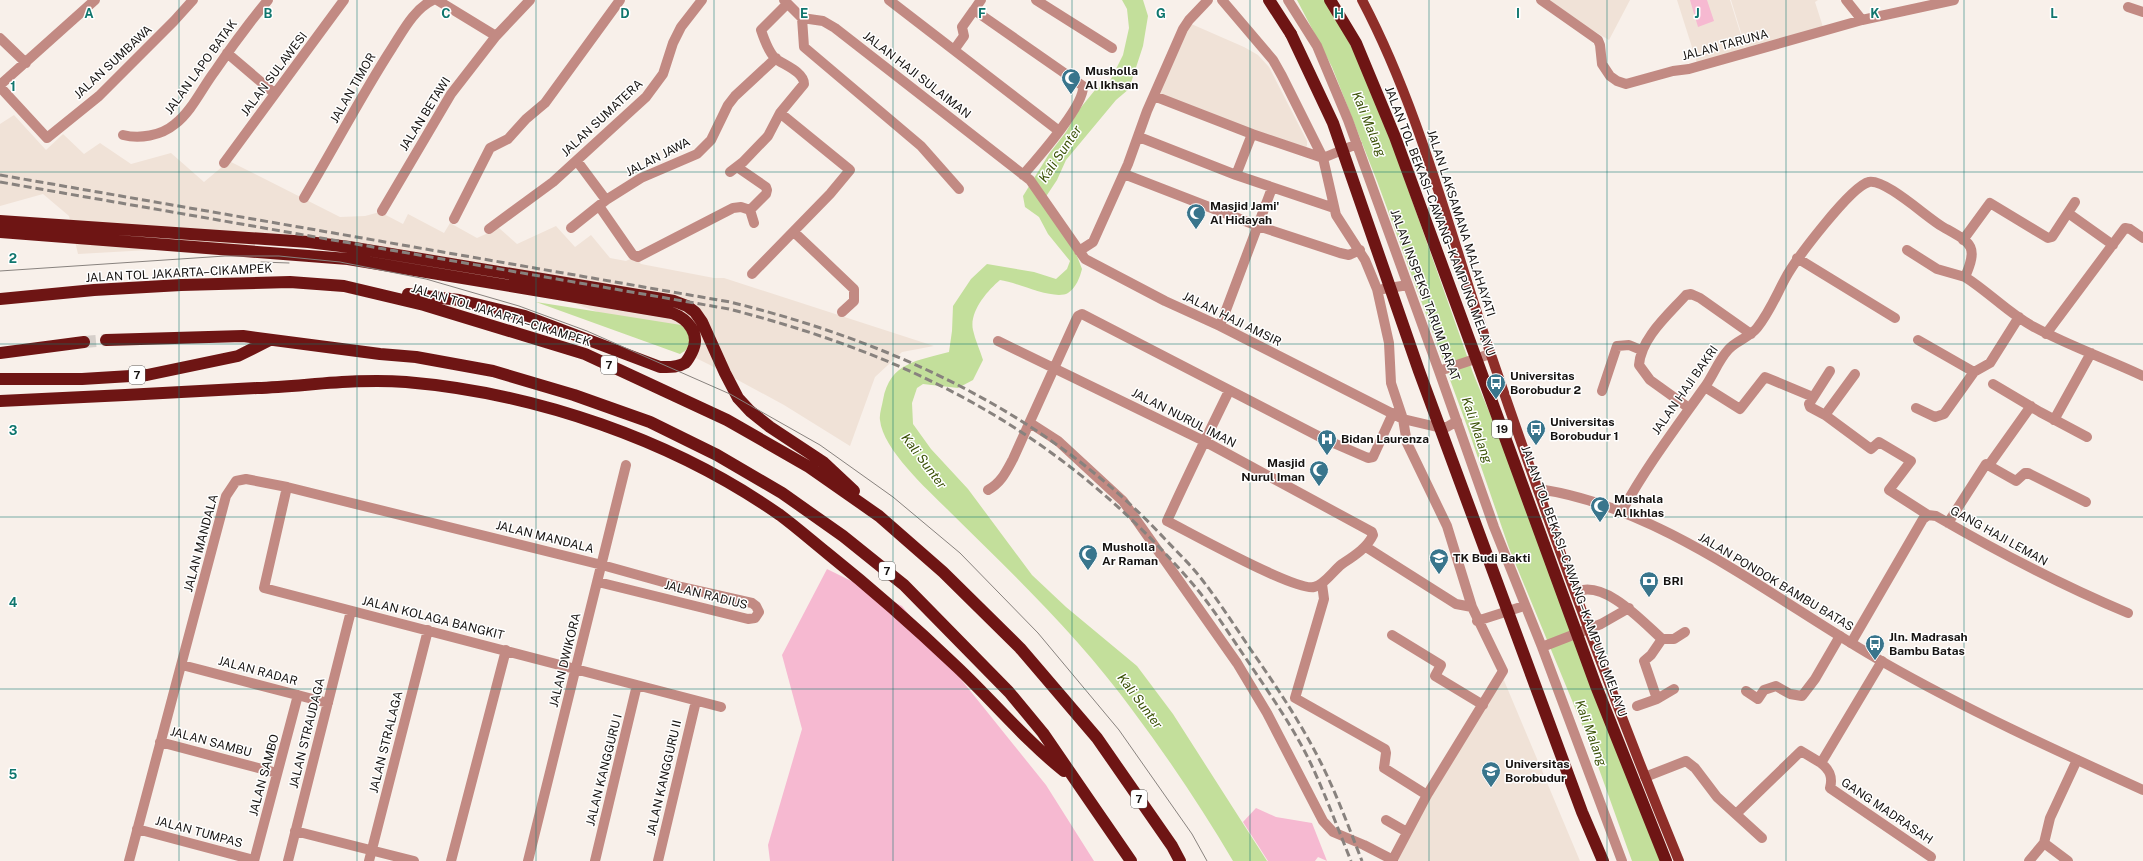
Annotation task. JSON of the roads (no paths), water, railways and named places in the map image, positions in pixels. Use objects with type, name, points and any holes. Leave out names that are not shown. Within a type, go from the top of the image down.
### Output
[{"type":"highway","points":[[1269,0],[1291,34],[1333,122],[1419,371],[1582,812],[1603,861]]},
{"type":"highway","name":"JALAN TOL BEKASI–CAWANG–KAMPUNG MELAYU","points":[[1330,0],[1356,43],[1395,137],[1594,678],[1666,861]]},
{"type":"highway","points":[[0,220],[308,242],[349,247],[674,301],[691,309],[702,322],[738,398],[750,411],[770,427],[823,462],[879,516]]},
{"type":"highway","points":[[0,232],[307,254],[451,275],[672,313],[683,317],[691,325],[695,337],[693,350],[686,362],[674,368],[660,367],[525,316],[490,306],[459,300],[351,287]]},
{"type":"highway","name":"JALAN TOL JAKARTA–CIKAMPEK","points":[[0,299],[94,290],[181,285],[290,282],[351,287],[424,305],[585,354],[727,420],[809,467],[879,516],[942,572],[1020,648],[1097,738],[1172,846],[1180,861]]},
{"type":"highway","name":"7","points":[[106,340],[244,336],[268,341],[416,357],[493,371],[574,395],[650,422],[718,455],[782,493],[843,536],[904,585],[1009,692],[1043,733],[1130,861]]},
{"type":"highway","name":"7","points":[[0,379],[82,379],[147,374],[238,356],[268,341]]},
{"type":"highway","points":[[0,353],[84,342]]},
{"type":"highway","points":[[0,401],[183,393],[345,382],[404,382],[444,386],[530,402],[621,432],[691,463],[780,515],[862,581],[957,667],[1045,756],[1074,779]]},
{"type":"main road","name":"JALAN LAKSAMANA MALAHAYATI","points":[[1362,0],[1400,78],[1486,356],[1576,592],[1585,630],[1679,861]]},
{"type":"street","points":[[0,86],[95,0]]},
{"type":"street","name":"JALAN SUMBAWA","points":[[0,86],[47,138],[99,96],[193,0]]},
{"type":"street","name":"JALAN LAPO BATAK","points":[[123,135],[133,138],[160,133],[174,125],[183,116],[227,53],[268,0]]},
{"type":"street","name":"JALAN SULAWESI","points":[[224,163],[274,94],[308,51],[344,0]]},
{"type":"street","name":"JALAN TIMOR","points":[[304,198],[370,82],[400,36],[422,7],[434,0]]},
{"type":"street","points":[[437,0],[496,36]]},
{"type":"street","name":"JALAN BETAWI","points":[[382,211],[451,94],[496,36],[530,0]]},
{"type":"street","points":[[454,219],[490,148],[508,139],[526,119],[545,103],[620,0]]},
{"type":"street","name":"JALAN SUMATERA","points":[[488,229],[531,199],[577,161],[659,82],[673,43],[681,27],[702,0]]},
{"type":"street","points":[[889,0],[1060,131]]},
{"type":"street","points":[[954,50],[964,36],[962,27],[981,0]]},
{"type":"street","points":[[1036,0],[1112,48]]},
{"type":"street","points":[[1079,251],[1093,242],[1124,174],[1154,96],[1188,20],[1208,0]]},
{"type":"street","points":[[1030,423],[1058,441],[1123,502],[1237,663],[1275,727],[1323,821],[1333,832],[1364,844],[1392,861],[1427,795],[1501,676],[1502,667],[1472,607],[1447,526],[1407,443],[1403,418],[1391,383],[1389,343],[1377,289],[1360,250],[1336,215],[1323,158],[1273,60],[1222,0]]},
{"type":"street","name":"JALAN INSPEKSI TARUM BARAT","points":[[1288,0],[1317,46],[1357,144],[1408,286],[1442,370],[1457,422],[1494,527],[1524,606],[1545,646],[1622,861]]},
{"type":"street","name":"JALAN TARUNA","points":[[1541,0],[1598,40],[1602,64],[1610,76],[1617,81],[1626,84],[1664,73],[1695,68],[1862,20],[1954,0]]},
{"type":"street","points":[[1846,0],[1862,20]]},
{"type":"street","points":[[750,210],[766,194],[767,190],[733,170],[768,136],[780,113],[804,83],[786,64],[776,58],[761,30],[785,2],[802,18],[804,47],[921,146],[959,189]]},
{"type":"street","points":[[2128,7],[2143,12]]},
{"type":"street","points":[[974,10],[1081,83],[1084,90],[1060,131],[1026,178]]},
{"type":"street","name":"JALAN HAJI SULAIMAN","points":[[802,18],[823,21],[835,28],[1026,178]]},
{"type":"street","points":[[0,38],[26,63]]},
{"type":"street","points":[[227,53],[274,94]]},
{"type":"street","name":"JALAN JAWA","points":[[571,228],[602,203],[642,178],[697,154],[711,140],[728,105],[735,96],[776,58]]},
{"type":"street","points":[[1154,96],[1252,134],[1323,158],[1357,144]]},
{"type":"street","points":[[752,274],[830,194],[850,168],[780,113]]},
{"type":"street","points":[[1236,175],[1252,134]]},
{"type":"street","points":[[1139,137],[1236,175],[1334,208]]},
{"type":"street","points":[[577,161],[633,255],[638,257],[733,208],[741,207],[750,210]]},
{"type":"street","points":[[1124,174],[1258,226],[1340,253],[1349,255],[1360,250]]},
{"type":"street","name":"JALAN HAJI AMSIR","points":[[1026,178],[1044,198],[1085,258],[1165,301],[1220,326],[1379,408],[1403,418],[1437,427],[1446,427],[1457,422]]},
{"type":"street","name":"JALAN HAJI BAKRI","points":[[1622,511],[1652,460],[1705,387],[1728,349],[1751,334],[1772,307],[1785,279],[1798,258],[1856,190],[1864,184],[1872,182],[1883,185],[1936,224],[1963,240],[1971,247],[1973,256],[1965,277]]},
{"type":"street","points":[[1220,326],[1272,188]]},
{"type":"street","points":[[1963,240],[1990,203],[2048,238],[2052,236],[2075,202]]},
{"type":"street","points":[[750,210],[754,223]]},
{"type":"street","points":[[2068,213],[2113,245]]},
{"type":"street","points":[[2046,334],[2126,228],[2143,238]]},
{"type":"street","points":[[794,232],[854,289],[854,301],[842,312]]},
{"type":"street","points":[[1907,250],[1937,269],[1965,277],[2018,317],[2046,334],[2143,376]]},
{"type":"street","points":[[1798,258],[1895,318]]},
{"type":"street","points":[[1377,289],[1408,286]]},
{"type":"street","points":[[1689,408],[1658,387],[1639,366],[1641,350],[1673,310],[1686,295],[1691,294],[1700,298],[1751,334]]},
{"type":"street","points":[[988,490],[996,486],[1004,476],[1055,369],[1078,316],[1082,314],[1322,438],[1368,458],[1373,457],[1377,450],[1393,413]]},
{"type":"street","points":[[1916,408],[1935,417],[1944,414],[1974,372],[1990,363],[2018,317]]},
{"type":"street","points":[[1918,340],[1974,372]]},
{"type":"street","name":"JALAN NURUL IMAN","points":[[998,341],[1204,441],[1372,532],[1373,535],[1366,547]]},
{"type":"street","points":[[1602,391],[1617,346],[1629,346],[1641,350]]},
{"type":"street","points":[[2054,420],[2091,353]]},
{"type":"street","points":[[1442,370],[1486,356]]},
{"type":"street","points":[[1830,371],[1813,397],[1809,406],[1825,415],[1855,374]]},
{"type":"street","points":[[1705,387],[1740,409],[1765,376],[1813,397]]},
{"type":"street","points":[[1993,384],[2054,420],[2088,437]]},
{"type":"street","points":[[1229,391],[1167,520],[1265,570],[1302,586],[1313,587],[1322,584],[1332,572],[1366,547],[1456,604],[1472,607]]},
{"type":"street","points":[[1989,465],[2031,406]]},
{"type":"street","name":"GANG HAJI LEMAN","points":[[1825,415],[1871,449],[1879,442],[1911,461],[1889,490],[1928,515],[1936,516],[2069,588],[2128,613]]},
{"type":"street","points":[[1948,523],[1985,464],[2016,481],[2025,473],[2028,473],[2086,502]]},
{"type":"street","name":"JALAN DWIKORA","points":[[528,861],[626,465]]},
{"type":"street","name":"JALAN MANDALA","points":[[129,861],[229,491],[236,481],[240,479],[287,487],[602,565]]},
{"type":"street","name":"JALAN KOLAGA BANGKIT","points":[[287,487],[264,588],[576,668],[637,686],[721,707]]},
{"type":"street","name":"JALAN PONDOK BAMBU BATAS","points":[[1538,489],[1583,497],[1622,511],[1714,559],[1851,643],[1954,702],[2143,790]]},
{"type":"street","points":[[1851,643],[1923,520],[1928,515]]},
{"type":"street","name":"JALAN RADIUS","points":[[598,582],[748,619],[755,618],[758,614],[758,608],[752,603],[681,587],[602,565]]},
{"type":"street","points":[[1322,584],[1324,599],[1295,698],[1385,749],[1386,753],[1384,768],[1427,795]]},
{"type":"street","points":[[677,601],[681,587]]},
{"type":"street","points":[[1576,592],[1582,589],[1598,590],[1629,608],[1662,639],[1674,639],[1685,632]]},
{"type":"street","points":[[1478,621],[1524,606]]},
{"type":"street","points":[[1545,646],[1601,624],[1629,608]]},
{"type":"street","name":"JALAN STRAUDAGA","points":[[288,861],[351,610]]},
{"type":"street","name":"JALAN STRALAGA","points":[[369,861],[428,630]]},
{"type":"street","points":[[1392,635],[1441,665],[1435,676],[1483,704]]},
{"type":"street","points":[[1746,691],[1758,699],[1764,690],[1776,686],[1790,694],[1802,696],[1815,679],[1840,636]]},
{"type":"street","points":[[1657,699],[1644,662],[1662,639]]},
{"type":"street","points":[[451,861],[506,650]]},
{"type":"street","points":[[1736,814],[1801,751],[1821,763],[1882,661]]},
{"type":"street","name":"JALAN RADAR","points":[[182,665],[328,703]]},
{"type":"street","name":"JALAN KANGGURU I","points":[[595,861],[637,686]]},
{"type":"street","points":[[1637,706],[1666,696],[1674,689]]},
{"type":"street","name":"JALAN SAMBO","points":[[254,860],[298,695]]},
{"type":"street","name":"JALAN KANGGURU II","points":[[658,861],[696,701]]},
{"type":"street","name":"JALAN SAMBU","points":[[160,742],[277,773]]},
{"type":"street","points":[[2030,861],[2044,843],[2050,818],[2077,760]]},
{"type":"street","points":[[1646,777],[1686,761],[1695,768],[1717,797],[1762,838]]},
{"type":"street","name":"GANG MADRASAH","points":[[1821,763],[1829,770],[1832,780],[1830,788],[1931,857]]},
{"type":"street","points":[[1386,820],[1407,832]]},
{"type":"street","name":"JALAN TUMPAS","points":[[137,829],[254,860]]},
{"type":"street","points":[[295,831],[414,861]]},
{"type":"street","points":[[2044,843],[2068,861]]},
{"type":"water","name":"Kali Sunter","points":[[1122,0],[1143,0],[1148,16],[1143,46],[1129,89],[1116,100],[1066,160],[1057,180],[1043,201],[1077,256],[1082,269],[1077,282],[1068,293],[1054,295],[1000,280],[980,302],[976,309],[972,323],[975,338],[983,360],[973,380],[958,388],[923,384],[917,388],[912,403],[913,424],[931,449],[968,489],[1032,575],[1066,607],[1137,666],[1173,714],[1267,861],[1233,861],[1173,766],[1113,684],[1045,607],[908,469],[889,444],[883,432],[880,420],[883,400],[887,387],[899,370],[916,361],[949,352],[953,306],[971,279],[987,264],[1034,272],[1056,279],[1067,269],[1070,261],[1048,234],[1039,217],[1025,207],[1023,196],[1049,154],[1066,132],[1078,111],[1095,90],[1110,81],[1123,55],[1129,28],[1127,9]]},
{"type":"water","name":"Kali Malang","points":[[1297,0],[1326,0],[1356,55],[1395,152],[1473,373],[1505,450],[1605,721],[1660,861],[1632,861],[1590,744],[1509,548],[1467,426],[1377,181],[1332,67]]},
{"type":"water","points":[[536,302],[681,325],[689,336],[690,340],[688,348],[680,354]]},
{"type":"tunnel","points":[[84,342],[106,340]]},
{"type":"tram line","points":[[0,271],[225,256],[279,256],[340,262],[426,279],[519,306],[587,331],[730,394],[820,445],[893,497],[960,553],[1038,633],[1119,730],[1192,834],[1207,861]]},
{"type":"tram line","points":[[261,262],[289,263]]},
{"type":"railway","points":[[0,175],[730,302],[791,319],[850,338],[965,388],[1019,419],[1070,454],[1119,494],[1196,572],[1270,677],[1305,734],[1332,787],[1362,861]]},
{"type":"railway","points":[[0,182],[729,309],[797,328],[862,351],[924,377],[982,408],[1038,443],[1091,484],[1142,530],[1191,582],[1220,620],[1297,737],[1327,800],[1351,861]]},
{"type":"place","name":"Musholla Al Ikhsan","points":[[1071,95]]},
{"type":"place","name":"Masjid Jami' Al Hidayah","points":[[1196,230]]},
{"type":"place","name":"Universitas Borobudur 2","points":[[1496,400]]},
{"type":"place","name":"Universitas Borobudur 1","points":[[1536,446]]},
{"type":"place","name":"Bidan Laurenza","points":[[1327,456]]},
{"type":"place","name":"Masjid Nurul Iman","points":[[1319,487]]},
{"type":"place","name":"Mushala Al Ikhlas","points":[[1600,523]]},
{"type":"place","name":"Musholla Ar Raman","points":[[1088,571]]},
{"type":"place","name":"TK Budi Bakti","points":[[1439,575]]},
{"type":"place","name":"BRI","points":[[1649,598]]},
{"type":"place","name":"Jln. Madrasah Bambu Batas","points":[[1875,661]]},
{"type":"place","name":"Universitas Borobudur","points":[[1491,788]]}]
